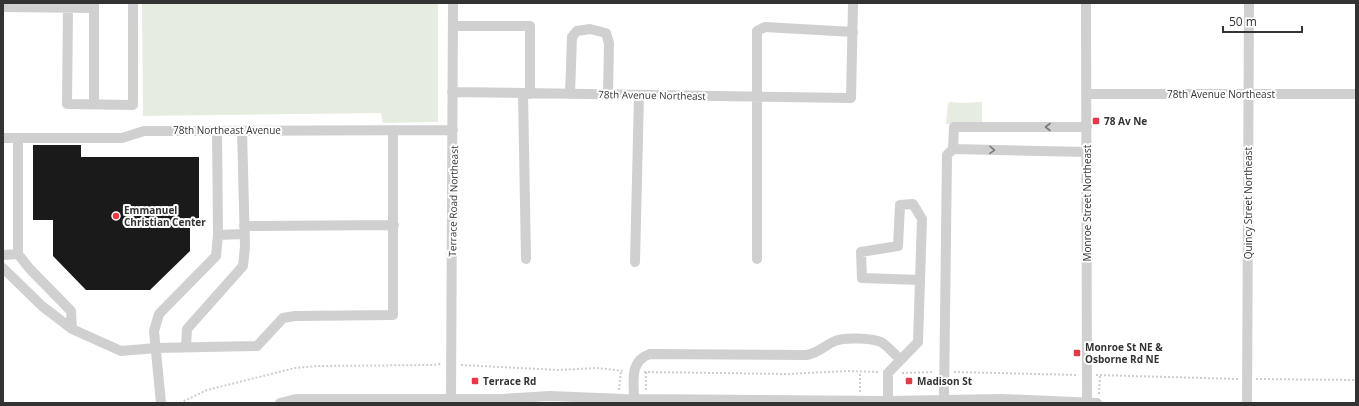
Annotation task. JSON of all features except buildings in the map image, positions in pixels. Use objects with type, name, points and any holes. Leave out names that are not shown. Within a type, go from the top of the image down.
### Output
[{"type":"street","points":[[68,8],[67,104],[133,105],[133,3]]},
{"type":"street","name":"Terrace Road Northeast","points":[[451,399],[453,3]]},
{"type":"street","points":[[757,258],[757,31],[761,28],[853,32],[853,3]]},
{"type":"street","name":"Monroe Street Northeast","points":[[1086,3],[1087,402]]},
{"type":"street","name":"Quincy Street Northeast","points":[[1248,403],[1249,3]]},
{"type":"street","points":[[3,7],[68,8],[94,6],[94,104]]},
{"type":"street","points":[[453,26],[530,26],[527,93],[526,259]]},
{"type":"street","points":[[570,94],[572,37],[578,30],[590,29],[606,33],[609,43],[608,95]]},
{"type":"street","name":"78th Avenue Northeast","points":[[452,92],[851,98],[853,32]]},
{"type":"street","name":"78th Avenue Northeast","points":[[1086,94],[1356,94]]},
{"type":"street","points":[[635,262],[639,95]]},
{"type":"street","points":[[944,400],[943,372],[947,155],[952,149],[954,127],[1087,127]]},
{"type":"street","points":[[161,403],[154,331],[159,314],[216,256],[218,235],[217,130]]},
{"type":"street","points":[[186,347],[187,329],[243,266],[244,230],[242,130]]},
{"type":"street","points":[[3,268],[42,306],[72,329],[82,335],[121,351],[156,348],[257,346],[283,318],[295,316],[393,315],[393,130]]},
{"type":"street","name":"78th Northeast Avenue","points":[[3,138],[122,138],[144,131],[453,130]]},
{"type":"street","points":[[18,138],[18,254],[70,311],[72,329]]},
{"type":"street","points":[[952,149],[1087,152]]},
{"type":"street","points":[[888,402],[888,373],[918,342],[922,219],[913,204],[900,205],[898,246],[861,252],[862,278],[920,280]]},
{"type":"street","points":[[218,235],[244,230],[394,225]]},
{"type":"street","points":[[3,255],[18,254]]},
{"type":"street","points":[[28,293],[41,280]]},
{"type":"street","points":[[627,400],[636,364],[641,357],[650,354],[807,355],[818,353],[834,341],[843,339],[875,340],[882,343],[900,359]]},
{"type":"street","points":[[280,403],[296,399],[451,399],[501,401],[550,396],[627,400],[888,402],[944,400],[1087,402],[1098,400]]},
{"type":"path","points":[[180,403],[207,390],[296,368],[317,366],[451,365],[558,370],[597,368],[634,372],[812,374],[860,372],[943,372],[1356,380]]},
{"type":"path","points":[[621,371],[627,400]]},
{"type":"path","points":[[646,372],[647,399]]},
{"type":"path","points":[[859,401],[860,372]]},
{"type":"path","points":[[1098,400],[1100,375]]},
{"type":"shaded area","points":[[142,3],[438,3],[438,122],[383,123],[381,113],[143,116]]},
{"type":"shaded area","points":[[982,102],[982,124],[946,124],[948,103]]},
{"type":"place","name":"78 Av Ne","points":[[1096,121]]},
{"type":"place","name":"Emmanuel Christian Center","points":[[116,216]]},
{"type":"place","name":"Monroe St NE & Osborne Rd NE","points":[[1077,353]]},
{"type":"place","name":"Terrace Rd","points":[[475,381]]},
{"type":"place","name":"Madison St","points":[[909,381]]}]
